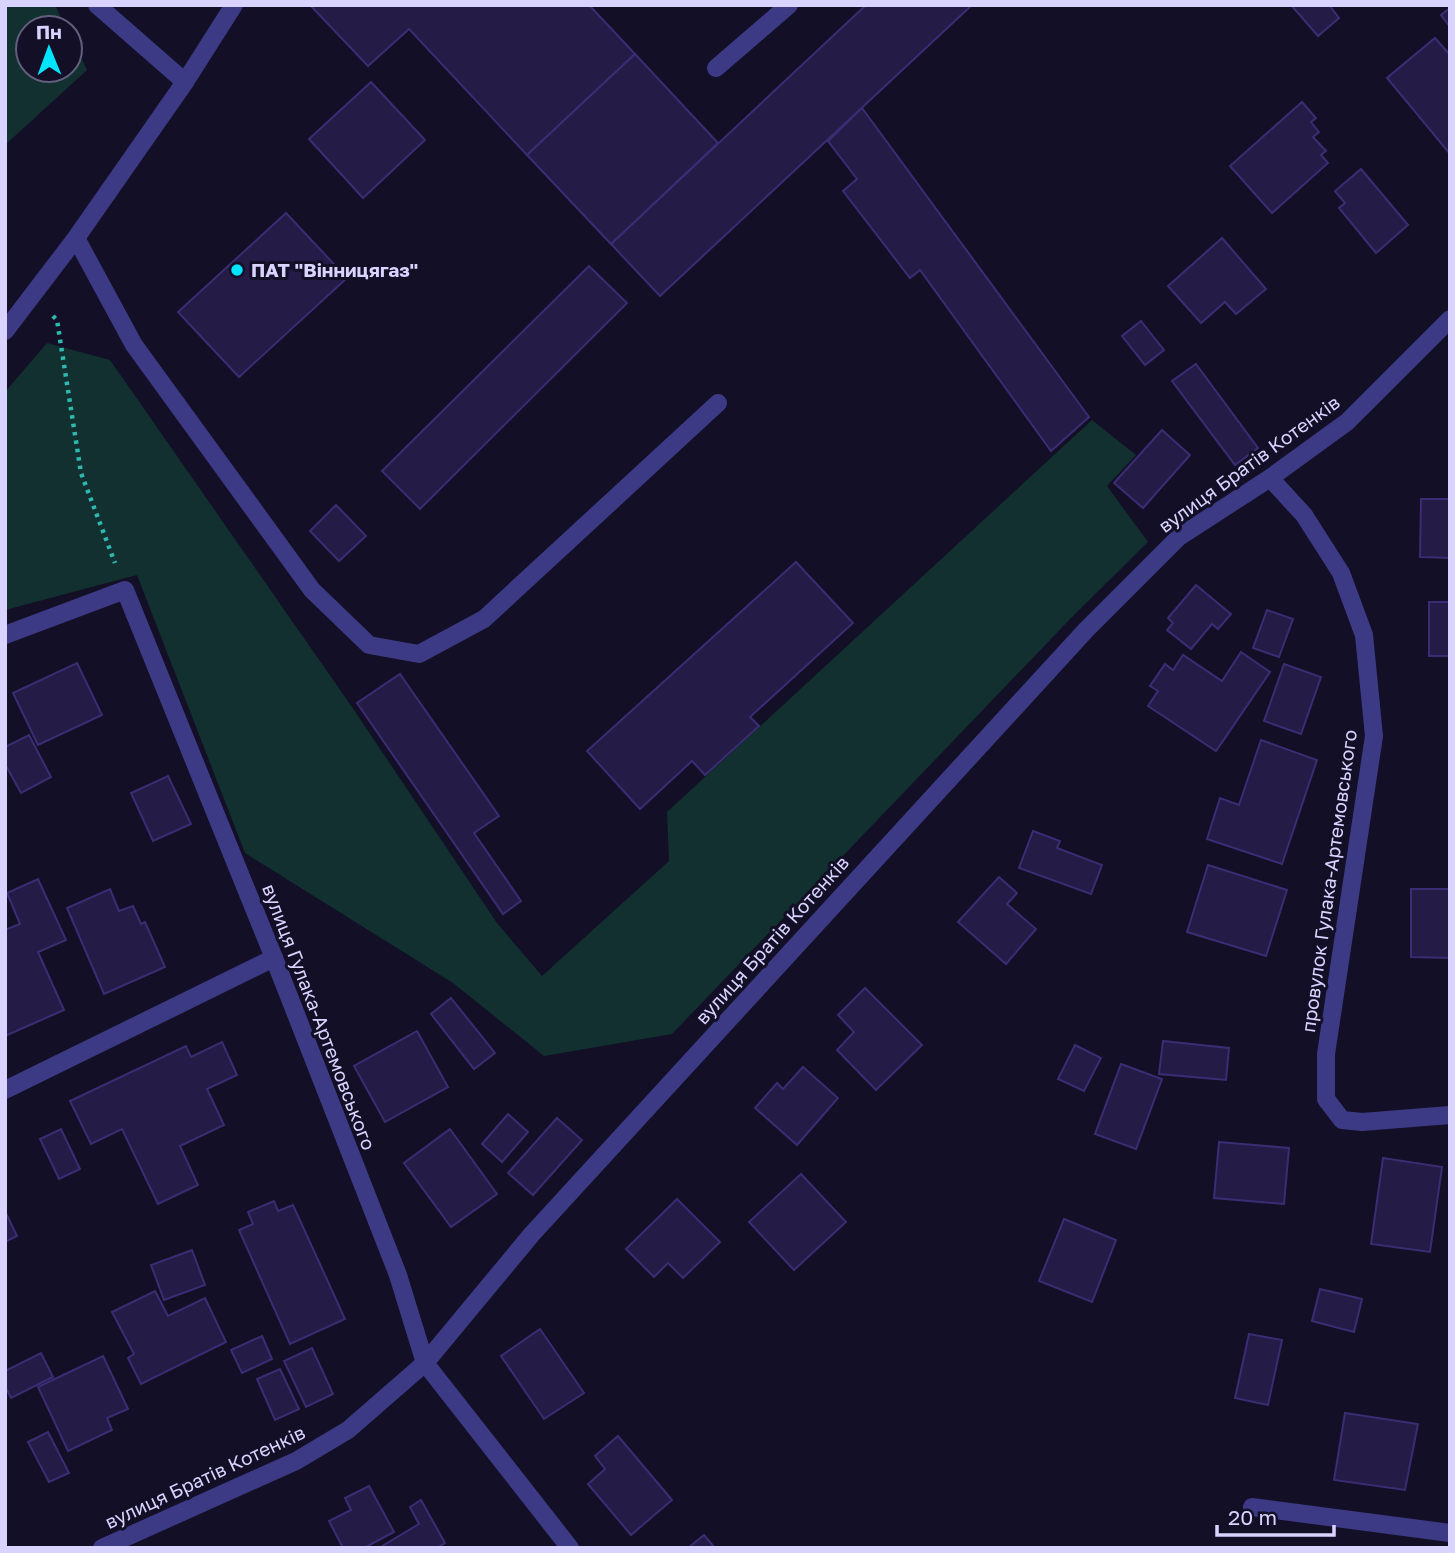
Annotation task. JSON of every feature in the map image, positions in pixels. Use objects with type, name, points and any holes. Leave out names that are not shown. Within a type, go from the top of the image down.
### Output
[{"type":"street","points":[[97,5],[186,82]]},
{"type":"street","points":[[5,331],[76,238],[186,82],[234,5]]},
{"type":"street","points":[[716,68],[789,5]]},
{"type":"street","points":[[76,238],[134,345],[312,590],[369,645],[419,654],[484,619],[718,403]]},
{"type":"street","name":"вулиця Братів Котенків","points":[[102,1548],[296,1461],[348,1430],[425,1363],[531,1234],[1086,630],[1179,537],[1270,478],[1348,422],[1450,319]]},
{"type":"street","name":"провулок Гулака-Артемовського","points":[[1270,478],[1304,515],[1341,573],[1364,635],[1374,736],[1325,1054],[1326,1099],[1342,1120],[1362,1122],[1450,1115]]},
{"type":"street","points":[[5,635],[125,590]]},
{"type":"street","name":"вулиця Гулака-Артемовського","points":[[125,590],[274,958],[398,1275],[425,1363],[570,1548]]},
{"type":"street","points":[[5,1090],[274,958]]},
{"type":"street","points":[[1252,1507],[1450,1533]]},
{"type":"path","points":[[32,296],[57,320],[80,473],[125,590]]},
{"type":"green space","points":[[5,5],[55,5],[59,14],[14,14],[14,84],[72,84],[5,145]]},
{"type":"green space","points":[[47,343],[110,360],[352,707],[497,923],[542,976],[669,861],[667,812],[1092,420],[1136,455],[1107,486],[1148,542],[1073,616],[672,1034],[544,1056],[453,983],[245,853],[137,575],[5,610],[5,392]]},
{"type":"building","points":[[310,5],[589,5],[635,54],[527,155],[409,29],[368,66]]},
{"type":"building","points":[[866,5],[972,5],[660,296],[611,244]]},
{"type":"building","points":[[1291,5],[1329,5],[1339,18],[1318,36]]},
{"type":"building","points":[[1450,8],[1450,27],[1441,15]]},
{"type":"building","points":[[1435,38],[1450,55],[1450,154],[1387,78]]},
{"type":"building","points":[[635,54],[718,143],[611,244],[527,155]]},
{"type":"building","points":[[371,82],[425,140],[363,198],[309,139]]},
{"type":"building","points":[[1302,102],[1316,118],[1311,122],[1319,132],[1313,137],[1326,151],[1321,155],[1328,163],[1272,213],[1230,166]]},
{"type":"building","points":[[862,108],[1089,417],[1051,451],[920,270],[910,278],[843,191],[857,179],[828,141]]},
{"type":"building","points":[[1361,169],[1408,225],[1376,253],[1339,208],[1345,203],[1335,191]]},
{"type":"building","points":[[286,213],[347,278],[239,377],[178,312]]},
{"type":"building","points":[[1222,238],[1266,289],[1236,314],[1225,302],[1201,323],[1168,286]]},
{"type":"building","points":[[589,266],[627,303],[420,509],[382,471]]},
{"type":"building","points":[[1141,321],[1164,350],[1145,365],[1122,336]]},
{"type":"building","points":[[1196,364],[1258,448],[1235,465],[1172,381]]},
{"type":"building","points":[[1162,430],[1190,455],[1143,508],[1114,483]]},
{"type":"building","points":[[1421,499],[1450,499],[1450,558],[1420,557]]},
{"type":"building","points":[[336,505],[366,536],[339,561],[310,531]]},
{"type":"building","points":[[796,562],[853,623],[750,717],[759,726],[705,775],[692,761],[640,809],[587,751]]},
{"type":"building","points":[[1196,585],[1231,614],[1218,629],[1212,624],[1191,649],[1167,630],[1173,623],[1168,618]]},
{"type":"building","points":[[1429,602],[1450,602],[1450,656],[1429,656]]},
{"type":"building","points":[[1267,610],[1293,619],[1279,657],[1253,648]]},
{"type":"building","points":[[1241,652],[1270,672],[1216,751],[1148,706],[1158,691],[1150,686],[1165,664],[1173,670],[1183,655],[1222,681]]},
{"type":"building","points":[[77,663],[102,715],[38,745],[13,693]]},
{"type":"building","points":[[1284,664],[1321,677],[1301,734],[1264,721]]},
{"type":"building","points":[[400,674],[499,816],[474,833],[521,901],[503,914],[357,703]]},
{"type":"building","points":[[29,735],[51,777],[21,793],[5,764],[5,747]]},
{"type":"building","points":[[1261,740],[1317,760],[1282,864],[1207,839],[1220,798],[1239,805]]},
{"type":"building","points":[[168,776],[191,824],[153,841],[131,793]]},
{"type":"building","points":[[1033,831],[1060,841],[1057,848],[1102,865],[1091,894],[1019,868]]},
{"type":"building","points":[[1208,865],[1287,890],[1266,956],[1187,932]]},
{"type":"building","points":[[999,877],[1017,893],[1007,904],[1036,929],[1006,964],[958,922]]},
{"type":"building","points":[[38,879],[66,940],[38,952],[64,1010],[5,1036],[5,930],[20,924],[7,893]]},
{"type":"building","points":[[110,889],[119,911],[133,906],[141,924],[145,922],[165,967],[104,994],[67,908]]},
{"type":"building","points":[[1411,889],[1450,889],[1450,958],[1411,957]]},
{"type":"building","points":[[865,988],[922,1045],[876,1090],[837,1050],[854,1032],[838,1015]]},
{"type":"building","points":[[451,998],[495,1053],[474,1069],[431,1014]]},
{"type":"building","points":[[417,1031],[448,1087],[385,1122],[354,1066]]},
{"type":"building","points":[[1163,1041],[1229,1048],[1226,1080],[1159,1074]]},
{"type":"building","points":[[222,1042],[237,1075],[207,1089],[224,1125],[180,1146],[198,1185],[158,1204],[122,1129],[91,1144],[70,1101],[186,1046],[191,1057]]},
{"type":"building","points":[[1075,1045],[1101,1058],[1084,1091],[1058,1079]]},
{"type":"building","points":[[1121,1064],[1162,1079],[1136,1149],[1095,1134]]},
{"type":"building","points":[[803,1067],[838,1098],[797,1145],[755,1108],[777,1083],[783,1089]]},
{"type":"building","points":[[508,1114],[528,1132],[502,1162],[482,1144]]},
{"type":"building","points":[[557,1118],[582,1140],[533,1195],[508,1173]]},
{"type":"building","points":[[61,1129],[80,1169],[59,1179],[40,1139]]},
{"type":"building","points":[[450,1129],[497,1194],[451,1227],[404,1163]]},
{"type":"building","points":[[1219,1142],[1289,1148],[1284,1204],[1214,1198]]},
{"type":"building","points":[[1383,1158],[1442,1167],[1430,1252],[1371,1244]]},
{"type":"building","points":[[801,1174],[846,1222],[794,1270],[749,1222]]},
{"type":"building","points":[[677,1199],[720,1242],[683,1278],[668,1263],[654,1277],[626,1249]]},
{"type":"building","points":[[274,1201],[278,1211],[293,1205],[345,1319],[290,1344],[239,1230],[253,1224],[248,1212]]},
{"type":"building","points":[[5,1211],[17,1236],[5,1242]]},
{"type":"building","points":[[1064,1219],[1116,1240],[1092,1302],[1039,1281]]},
{"type":"building","points":[[192,1250],[205,1285],[164,1300],[151,1265]]},
{"type":"building","points":[[1320,1289],[1362,1299],[1354,1332],[1312,1321]]},
{"type":"building","points":[[155,1291],[168,1316],[205,1298],[226,1342],[141,1384],[128,1358],[134,1354],[112,1312]]},
{"type":"building","points":[[540,1329],[584,1393],[544,1419],[501,1356]]},
{"type":"building","points":[[1249,1334],[1282,1340],[1268,1405],[1235,1398]]},
{"type":"building","points":[[262,1336],[272,1359],[242,1373],[231,1350]]},
{"type":"building","points":[[312,1348],[333,1394],[306,1407],[284,1361]]},
{"type":"building","points":[[41,1353],[53,1377],[11,1398],[5,1386],[5,1371]]},
{"type":"building","points":[[103,1356],[128,1409],[107,1418],[112,1430],[68,1451],[38,1387]]},
{"type":"building","points":[[280,1369],[299,1409],[275,1420],[257,1379]]},
{"type":"building","points":[[1345,1413],[1418,1424],[1405,1490],[1334,1480]]},
{"type":"building","points":[[48,1432],[69,1473],[49,1482],[28,1442]]},
{"type":"building","points":[[618,1436],[672,1500],[631,1535],[588,1484],[605,1469],[595,1456]]},
{"type":"building","points":[[369,1486],[394,1532],[364,1548],[343,1548],[329,1521],[351,1510],[345,1498]]},
{"type":"building","points":[[421,1500],[445,1543],[437,1548],[379,1548],[419,1524],[410,1507]]},
{"type":"building","points":[[704,1535],[715,1548],[688,1548]]},
{"type":"place","name":"ПАТ \"Вінницягаз\"","points":[[237,270]]}]
